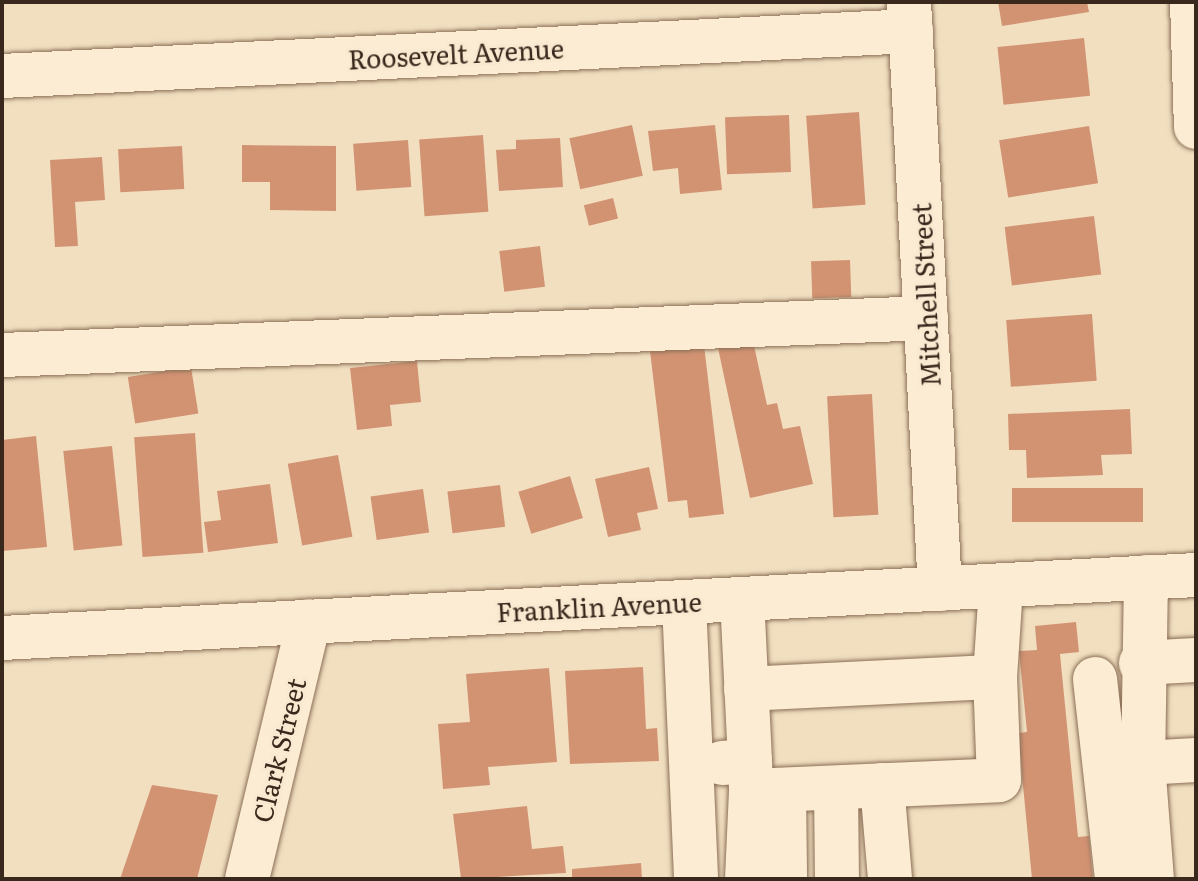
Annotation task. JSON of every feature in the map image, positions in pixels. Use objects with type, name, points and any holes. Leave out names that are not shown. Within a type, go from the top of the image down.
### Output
[{"type":"street","points":[[1192,2],[1196,127]]},
{"type":"street","name":"Roosevelt Avenue","points":[[2,76],[910,16]]},
{"type":"street","name":"Mitchell Street","points":[[910,16],[940,589]]},
{"type":"street","points":[[2,355],[926,318]]},
{"type":"street","name":"Franklin Avenue","points":[[2,638],[1196,575]]},
{"type":"street","points":[[1146,577],[1168,661],[1170,761],[1152,879]]},
{"type":"street","points":[[691,766],[762,781],[836,788],[999,780],[995,677],[1001,586]]},
{"type":"street","points":[[742,599],[746,689],[762,781],[785,879]]},
{"type":"street","points":[[684,602],[696,879]]},
{"type":"street","name":"Clark Street","points":[[247,879],[309,621]]},
{"type":"street","points":[[746,689],[995,677]]},
{"type":"street","points":[[1095,679],[1117,879]]},
{"type":"street","points":[[747,879],[762,781]]},
{"type":"street","points":[[882,785],[890,879]]},
{"type":"street","points":[[836,788],[837,879]]},
{"type":"building","points":[[998,2],[1087,2],[1089,12],[1002,26]]},
{"type":"building","points":[[1084,38],[1090,96],[1004,105],[997,47]]},
{"type":"building","points":[[859,112],[865,205],[813,208],[806,116]]},
{"type":"building","points":[[789,115],[791,172],[727,174],[725,117]]},
{"type":"building","points":[[632,125],[643,176],[580,189],[569,138]]},
{"type":"building","points":[[715,125],[722,190],[680,194],[678,168],[653,171],[648,131]]},
{"type":"building","points":[[1089,126],[1098,183],[1008,198],[999,140]]},
{"type":"building","points":[[483,135],[488,212],[425,216],[419,139]]},
{"type":"building","points":[[560,138],[563,187],[499,191],[496,150],[516,149],[516,140]]},
{"type":"building","points":[[408,140],[411,187],[356,191],[353,144]]},
{"type":"building","points":[[242,145],[336,146],[336,211],[270,210],[270,182],[242,182]]},
{"type":"building","points":[[182,146],[184,189],[120,192],[118,149]]},
{"type":"building","points":[[102,157],[105,200],[75,202],[78,246],[55,247],[50,160]]},
{"type":"building","points":[[613,198],[618,218],[589,226],[584,205]]},
{"type":"building","points":[[1094,216],[1101,275],[1012,286],[1005,227]]},
{"type":"building","points":[[540,246],[545,287],[504,292],[499,251]]},
{"type":"building","points":[[850,260],[851,297],[812,298],[811,261]]},
{"type":"building","points":[[1092,314],[1097,381],[1011,387],[1006,320]]},
{"type":"building","points":[[753,341],[767,405],[777,403],[783,429],[800,426],[813,484],[750,498],[718,348]]},
{"type":"building","points":[[704,345],[724,514],[689,518],[687,500],[668,502],[650,351]]},
{"type":"building","points":[[417,361],[421,402],[390,405],[392,426],[357,430],[350,368]]},
{"type":"building","points":[[191,367],[198,413],[135,423],[128,377]]},
{"type":"building","points":[[872,394],[878,515],[833,517],[827,396]]},
{"type":"building","points":[[1130,409],[1132,454],[1101,455],[1103,475],[1027,478],[1026,450],[1009,450],[1008,414]]},
{"type":"building","points":[[195,433],[203,553],[143,557],[134,437]]},
{"type":"building","points":[[36,436],[47,547],[2,551],[2,440]]},
{"type":"building","points":[[112,446],[122,545],[74,551],[63,451]]},
{"type":"building","points":[[338,455],[352,537],[302,546],[288,464]]},
{"type":"building","points":[[649,467],[658,509],[637,513],[641,530],[608,537],[595,479]]},
{"type":"building","points":[[570,476],[583,518],[531,534],[518,492]]},
{"type":"building","points":[[270,484],[278,543],[208,552],[204,522],[221,520],[217,491]]},
{"type":"building","points":[[500,485],[505,527],[453,533],[447,491]]},
{"type":"building","points":[[1012,488],[1143,488],[1143,522],[1012,522]]},
{"type":"building","points":[[423,489],[429,533],[377,540],[371,496]]},
{"type":"building","points":[[1076,622],[1079,652],[1060,654],[1078,837],[1089,836],[1093,879],[1032,879],[1018,733],[1027,732],[1019,651],[1037,650],[1035,626]]},
{"type":"building","points":[[643,667],[646,729],[657,728],[659,761],[570,764],[565,671]]},
{"type":"building","points":[[549,668],[557,762],[488,767],[490,785],[443,789],[438,724],[470,722],[466,674]]},
{"type":"building","points":[[152,785],[218,795],[197,879],[120,879]]},
{"type":"building","points":[[527,806],[532,849],[563,846],[566,873],[461,879],[453,814]]},
{"type":"building","points":[[641,863],[642,879],[572,879],[572,869]]}]
